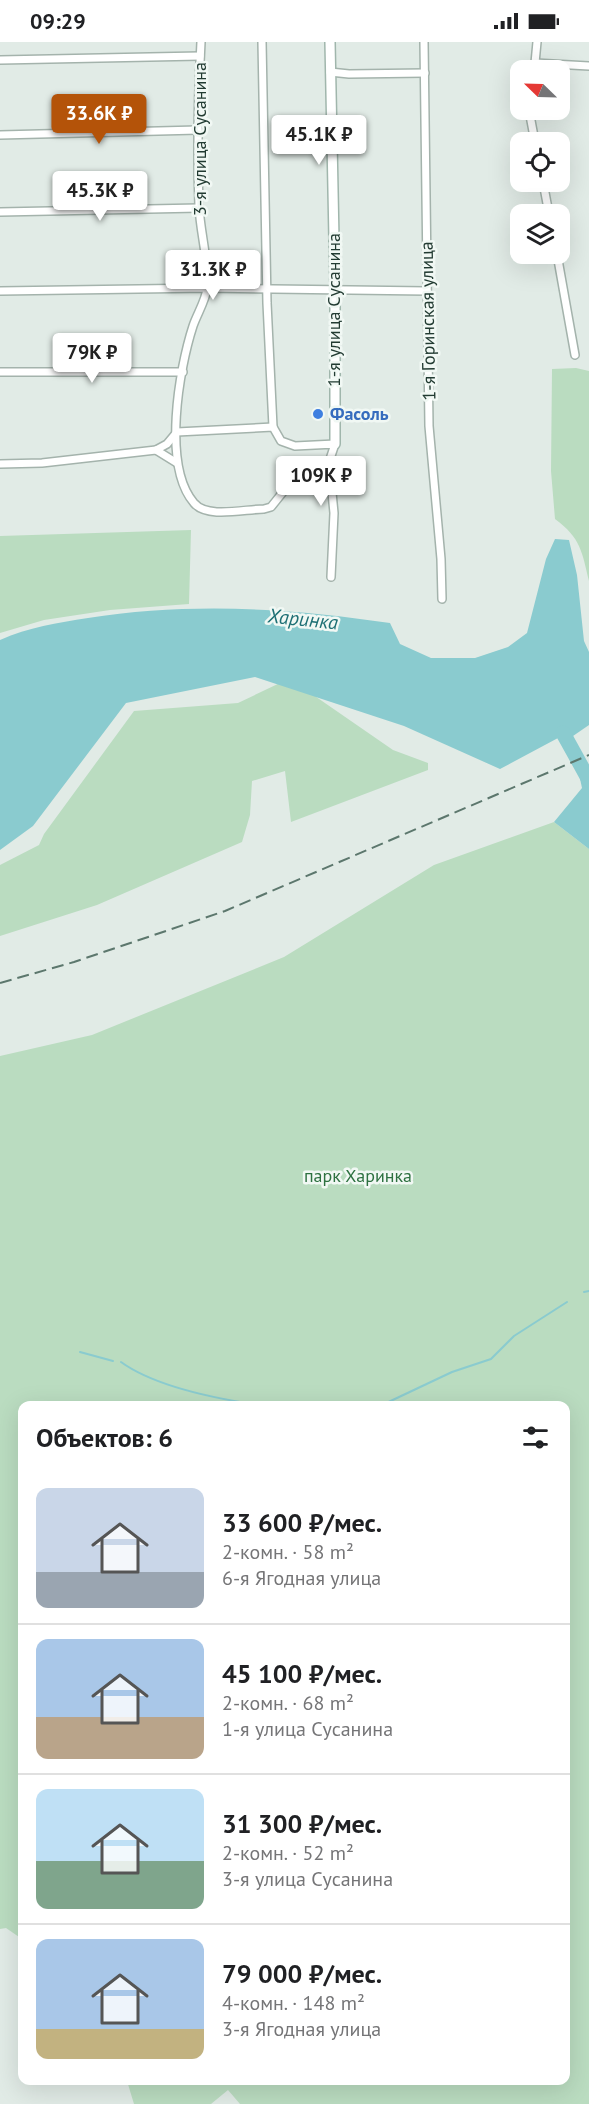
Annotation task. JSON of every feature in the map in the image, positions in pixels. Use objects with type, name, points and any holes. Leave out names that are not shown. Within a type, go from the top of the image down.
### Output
[{"type":"street","name":"3-я улица Сусанина","points":[[201,42],[198,130],[199,208],[207,288],[192,327],[177,407],[177,463],[183,485],[195,505],[204,510],[223,511],[271,507],[299,472],[329,462]]},
{"type":"street","points":[[262,42],[267,290],[273,427],[281,441],[295,446],[335,444]]},
{"type":"street","name":"1-я улица Сусанина","points":[[330,42],[335,289],[335,444],[329,462],[334,513],[331,577]]},
{"type":"street","name":"1-я Горинская улица","points":[[424,42],[429,426],[441,559],[442,599]]},
{"type":"street","points":[[535,60],[537,42]]},
{"type":"street","points":[[0,60],[200,56]]},
{"type":"street","points":[[570,65],[589,66]]},
{"type":"street","points":[[330,72],[425,73]]},
{"type":"street","points":[[0,135],[198,130]]},
{"type":"street","points":[[0,212],[199,208]]},
{"type":"street","points":[[559,264],[575,355]]},
{"type":"street","points":[[0,291],[207,288],[427,291]]},
{"type":"street","points":[[0,372],[183,372]]},
{"type":"street","points":[[0,464],[42,463],[156,450],[167,444],[177,432],[273,427]]},
{"type":"street","points":[[156,450],[177,463]]},
{"type":"green space","points":[[576,368],[589,371],[589,581],[579,546],[564,526],[555,519],[551,471],[552,369]]},
{"type":"green space","points":[[191,530],[189,604],[110,610],[44,620],[0,633],[0,536]]},
{"type":"green space","points":[[282,682],[296,683],[393,750],[428,763],[428,770],[291,822],[285,771],[252,781],[250,815],[242,842],[97,905],[0,936],[0,865],[39,845],[44,834],[134,711],[238,703]]},
{"type":"green space","name":"парк Харинка","points":[[554,822],[589,849],[589,2104],[240,2104],[228,2090],[211,2104],[134,2104],[128,2085],[570,2085],[570,1401],[18,1401],[18,1936],[6,1928],[0,1929],[0,1056],[92,1035],[284,957],[434,865]]},
{"type":"water","points":[[555,539],[569,540],[577,575],[584,641],[589,652],[589,725],[573,736],[576,749],[568,751],[558,738],[500,769],[404,726],[255,677],[126,703],[33,826],[0,850],[0,640],[43,626],[126,613],[239,609],[315,614],[390,623],[400,644],[431,658],[475,658],[508,647],[527,633],[546,559]]},
{"type":"water","points":[[587,770],[589,773],[589,849],[554,822],[582,788],[579,774]]},
{"type":"waterway","name":"Харинка","points":[[563,733],[589,780]]},
{"type":"waterway","points":[[584,1292],[589,1291]]},
{"type":"waterway","points":[[391,1401],[452,1372],[491,1359],[514,1336],[567,1302]]},
{"type":"waterway","points":[[80,1352],[113,1361]]},
{"type":"waterway","points":[[121,1362],[171,1386],[236,1401]]},
{"type":"railway","points":[[0,983],[74,962],[225,911],[589,755]]},
{"type":"place","name":"Фасоль","points":[[318,414]]}]
